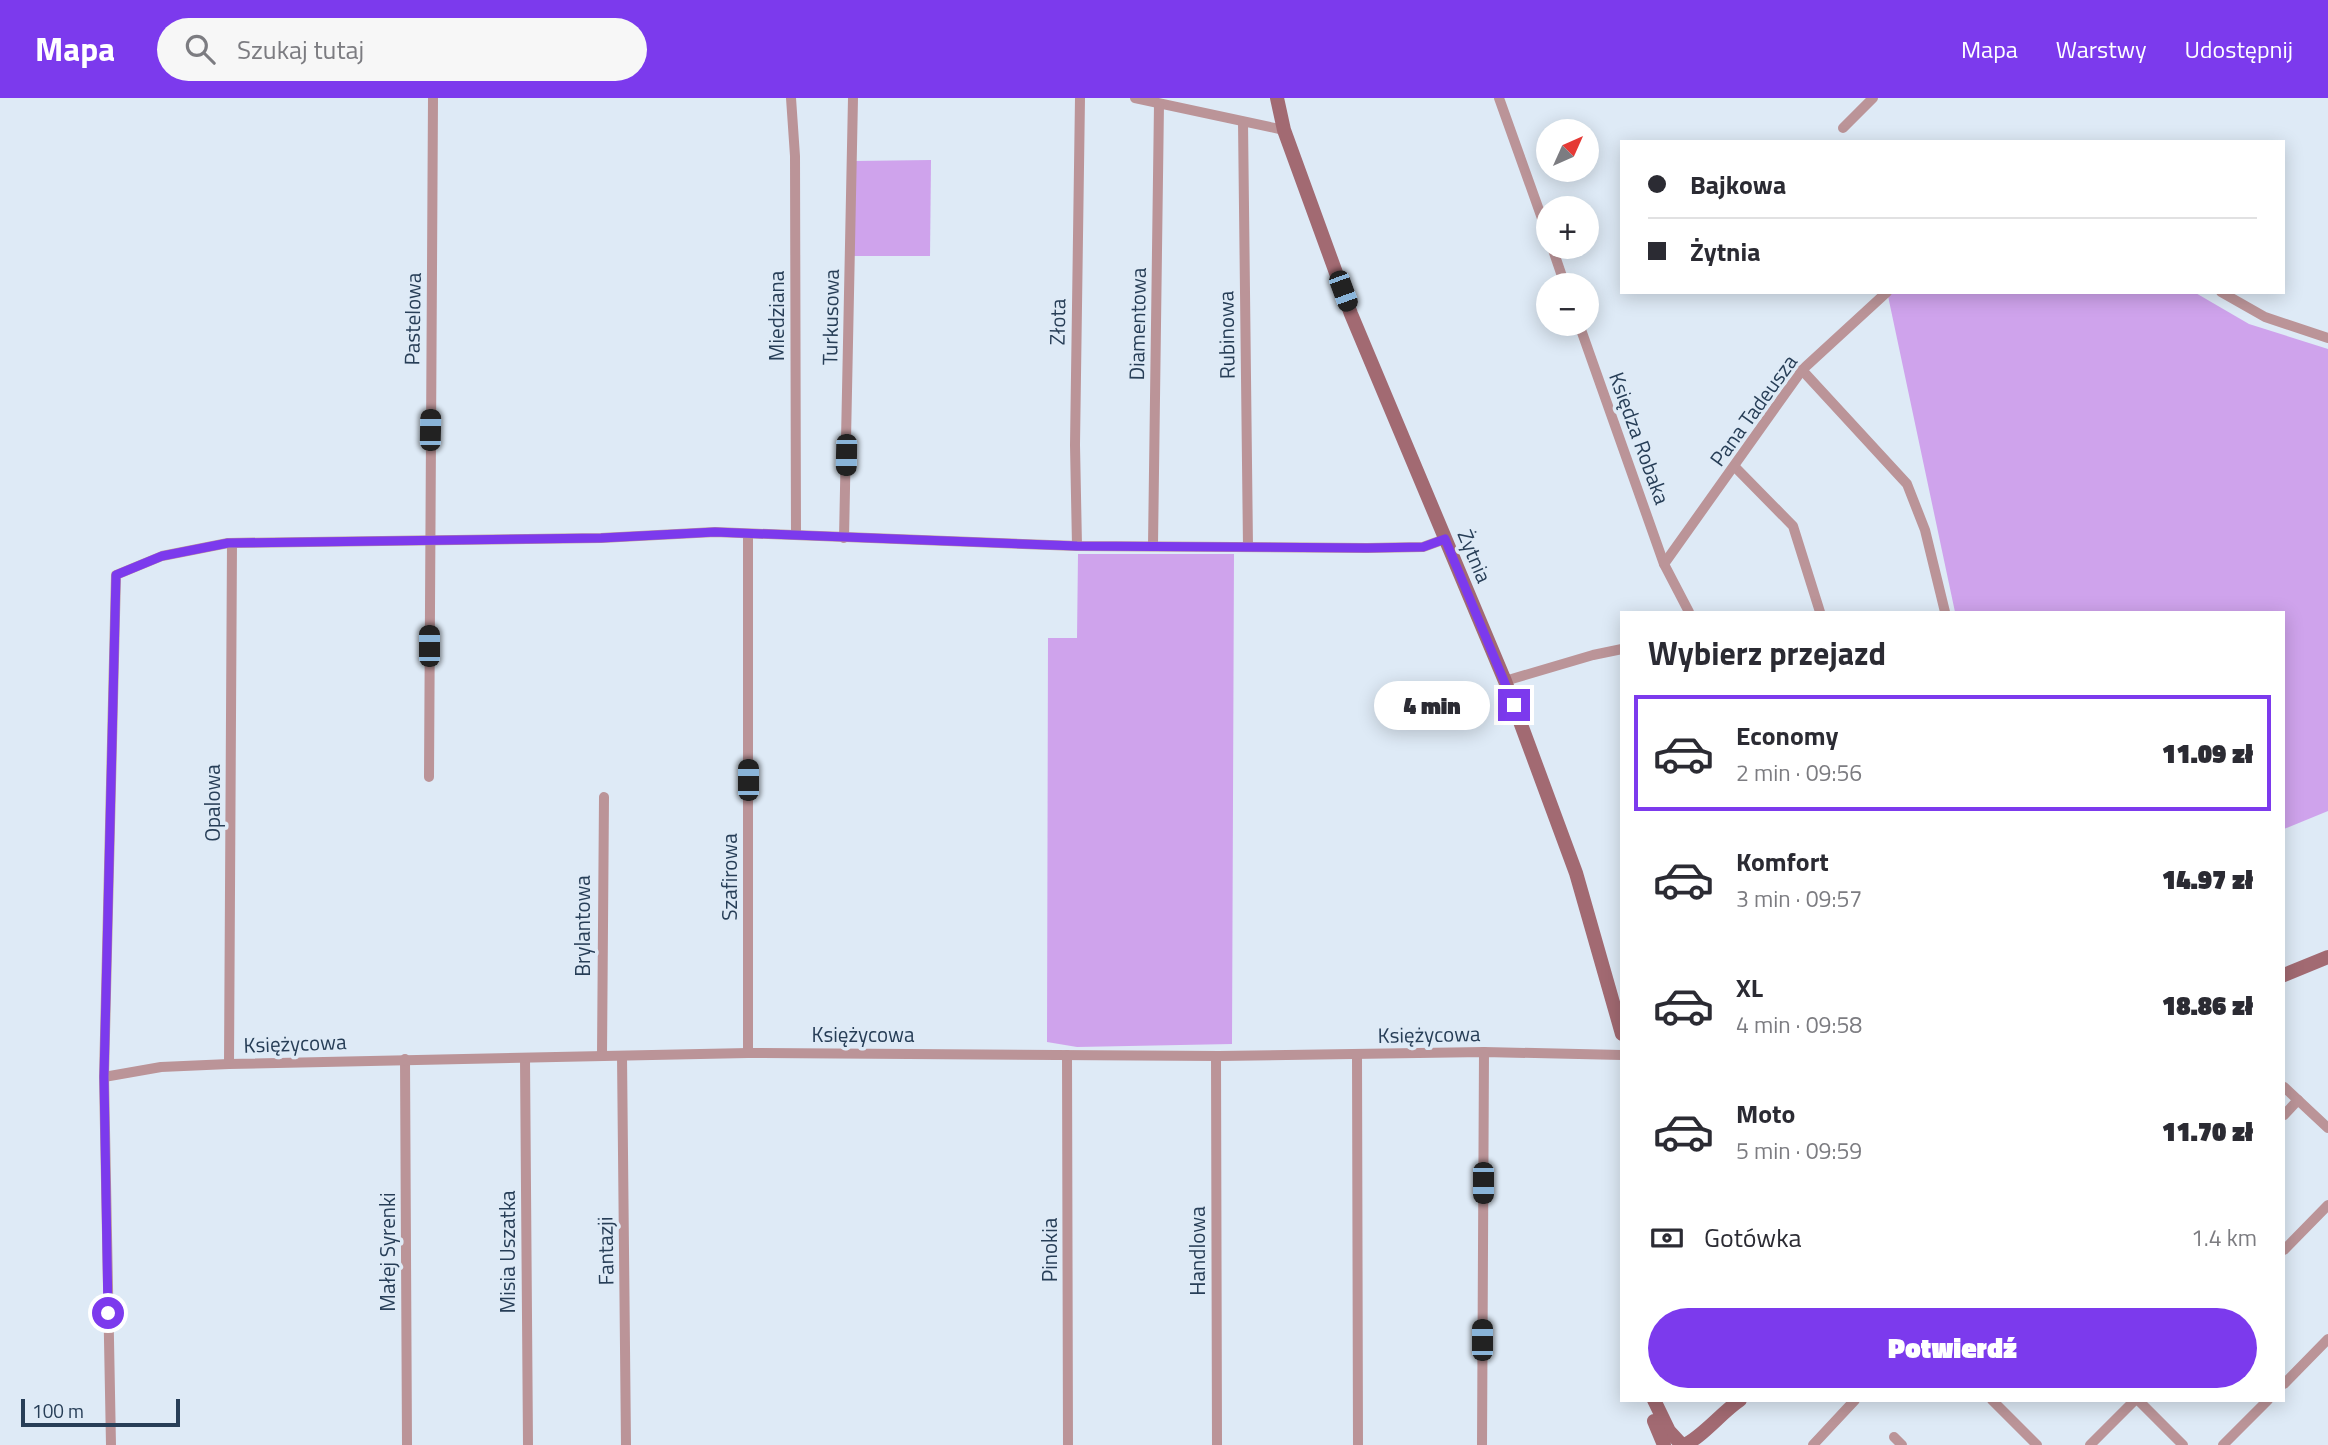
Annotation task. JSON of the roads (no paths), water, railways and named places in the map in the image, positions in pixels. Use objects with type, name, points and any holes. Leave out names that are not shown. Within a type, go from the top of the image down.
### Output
[{"type":"street","name":"Pastelowa","points":[[429,778],[433,98]]},
{"type":"street","name":"Miedziana","points":[[791,98],[795,156],[796,535]]},
{"type":"street","name":"Turkusowa","points":[[845,538],[853,98]]},
{"type":"street","name":"Złota","points":[[1077,546],[1075,445],[1080,98]]},
{"type":"street","points":[[1135,98],[1284,130]]},
{"type":"street","name":"Żytnia","points":[[1277,98],[1284,130],[1351,314],[1505,681],[1576,873],[1620,1027]]},
{"type":"street","points":[[1499,98],[1536,202]]},
{"type":"street","points":[[1843,128],[1873,98]]},
{"type":"street","name":"Diamentowa","points":[[1153,545],[1159,104]]},
{"type":"street","name":"Rubinowa","points":[[1243,122],[1248,547]]},
{"type":"street","name":"Pana Tadeusza","points":[[1664,564],[1802,370],[1885,294]]},
{"type":"street","points":[[2225,294],[2265,317],[2328,338]]},
{"type":"street","name":"Księdza Robaka","points":[[1583,336],[1664,564],[1688,611]]},
{"type":"street","points":[[1802,370],[1907,484],[1925,530],[1945,611]]},
{"type":"street","points":[[1735,467],[1793,526],[1820,611]]},
{"type":"street","points":[[111,1445],[104,1077],[116,575],[162,556],[232,543],[601,538],[715,532],[1077,546],[1423,547],[1445,539]]},
{"type":"street","name":"Szafirowa","points":[[748,534],[748,1053]]},
{"type":"street","name":"Opalowa","points":[[229,1064],[232,543]]},
{"type":"street","points":[[1505,681],[1620,649]]},
{"type":"street","name":"Brylantowa","points":[[601,1055],[604,797]]},
{"type":"street","points":[[2285,975],[2328,957]]},
{"type":"street","points":[[1482,1445],[1484,1052]]},
{"type":"street","name":"Księżycowa","points":[[104,1077],[161,1067],[601,1055],[748,1053],[1216,1056],[1484,1052],[1620,1055]]},
{"type":"street","name":"Pinokia","points":[[1067,1055],[1068,1445]]},
{"type":"street","points":[[1357,1055],[1358,1445]]},
{"type":"street","name":"Fantazji","points":[[622,1056],[626,1445]]},
{"type":"street","name":"Handlowa","points":[[1216,1056],[1217,1445]]},
{"type":"street","name":"Małej Syrenki","points":[[405,1059],[407,1445]]},
{"type":"street","name":"Misia Uszatka","points":[[525,1059],[527,1445]]},
{"type":"street","points":[[2285,1088],[2328,1127]]},
{"type":"street","points":[[2285,1114],[2298,1100]]},
{"type":"street","points":[[2285,1249],[2328,1205]]},
{"type":"street","points":[[2285,1383],[2328,1339]]},
{"type":"street","points":[[1648,1402],[1664,1445]]},
{"type":"street","points":[[1655,1402],[1669,1431],[1681,1445],[1699,1436],[1713,1420],[1737,1402]]},
{"type":"street","points":[[1704,1445],[1738,1402]]},
{"type":"street","points":[[1812,1445],[1854,1402]]},
{"type":"street","points":[[1994,1402],[2037,1445]]},
{"type":"street","points":[[2090,1445],[2134,1402]]},
{"type":"street","points":[[2138,1402],[2183,1445]]},
{"type":"street","points":[[2223,1445],[2266,1402]]},
{"type":"street","points":[[1894,1437],[1902,1445]]}]
